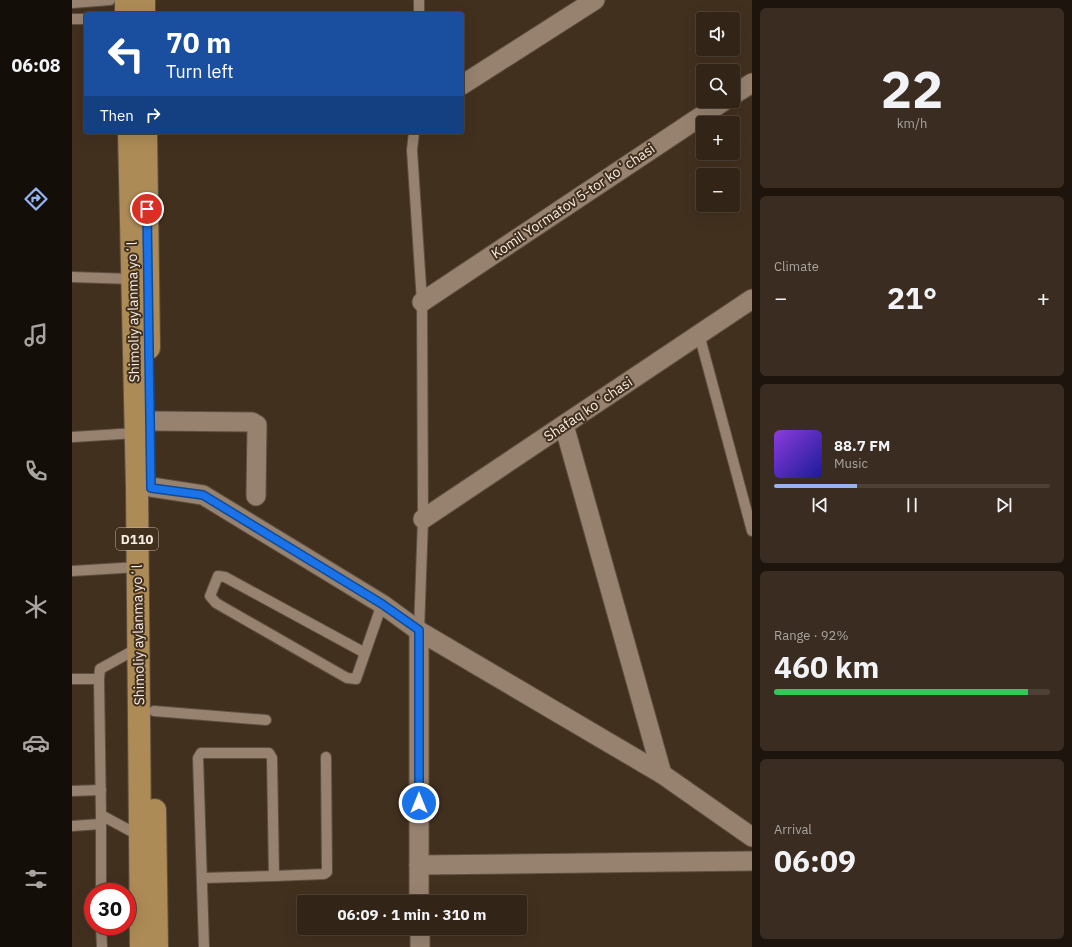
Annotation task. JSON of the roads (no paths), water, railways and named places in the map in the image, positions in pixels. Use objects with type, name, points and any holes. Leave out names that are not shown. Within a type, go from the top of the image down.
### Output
[{"type":"main road","points":[[126,0],[126,12]]},
{"type":"main road","points":[[144,0],[144,12]]},
{"type":"main road","name":"Shimoliy aylanma yoʻl","points":[[129,134],[132,279],[141,334]]},
{"type":"main road","name":"Shimoliy aylanma yoʻl","points":[[146,134],[141,334],[143,427],[138,567],[138,648],[148,835],[157,947]]},
{"type":"main road","name":"Shimoliy aylanma yoʻl","points":[[141,947],[154,711],[151,488],[143,427]]},
{"type":"street","points":[[464,84],[595,0]]},
{"type":"street","points":[[740,91],[752,83]]},
{"type":"street","name":"Komil Yormatov 5-tor koʻchasi","points":[[422,302],[713,108]]},
{"type":"street","name":"Shafaq koʻchasi","points":[[423,519],[752,298]]},
{"type":"street","points":[[143,427],[252,422],[257,425],[256,496]]},
{"type":"street","points":[[564,424],[662,774]]},
{"type":"street","points":[[151,488],[203,495],[382,604],[419,630],[662,774],[752,837]]},
{"type":"street","points":[[419,630],[419,895]]},
{"type":"street","points":[[419,865],[752,861]]},
{"type":"street","points":[[420,935],[420,947]]},
{"type":"lane","points":[[72,3],[110,0]]},
{"type":"lane","points":[[419,0],[419,12]]},
{"type":"lane","points":[[72,19],[84,19]]},
{"type":"lane","points":[[414,134],[412,150],[422,302],[423,519],[419,630]]},
{"type":"lane","points":[[72,277],[132,279]]},
{"type":"lane","points":[[699,334],[752,531]]},
{"type":"lane","points":[[73,437],[143,427]]},
{"type":"lane","points":[[72,571],[138,567]]},
{"type":"lane","points":[[365,652],[225,576],[218,576],[210,596],[216,604],[347,678],[356,678],[382,604]]},
{"type":"lane","points":[[101,883],[100,669],[138,648]]},
{"type":"lane","points":[[72,679],[99,679]]},
{"type":"lane","points":[[154,711],[266,720]]},
{"type":"lane","points":[[204,947],[198,758],[201,753],[269,753],[272,758],[274,876]]},
{"type":"lane","points":[[202,878],[324,874],[327,872],[326,757]]},
{"type":"lane","points":[[72,791],[101,790]]},
{"type":"lane","points":[[72,826],[101,820],[148,835]]},
{"type":"lane","points":[[101,935],[102,947]]}]
